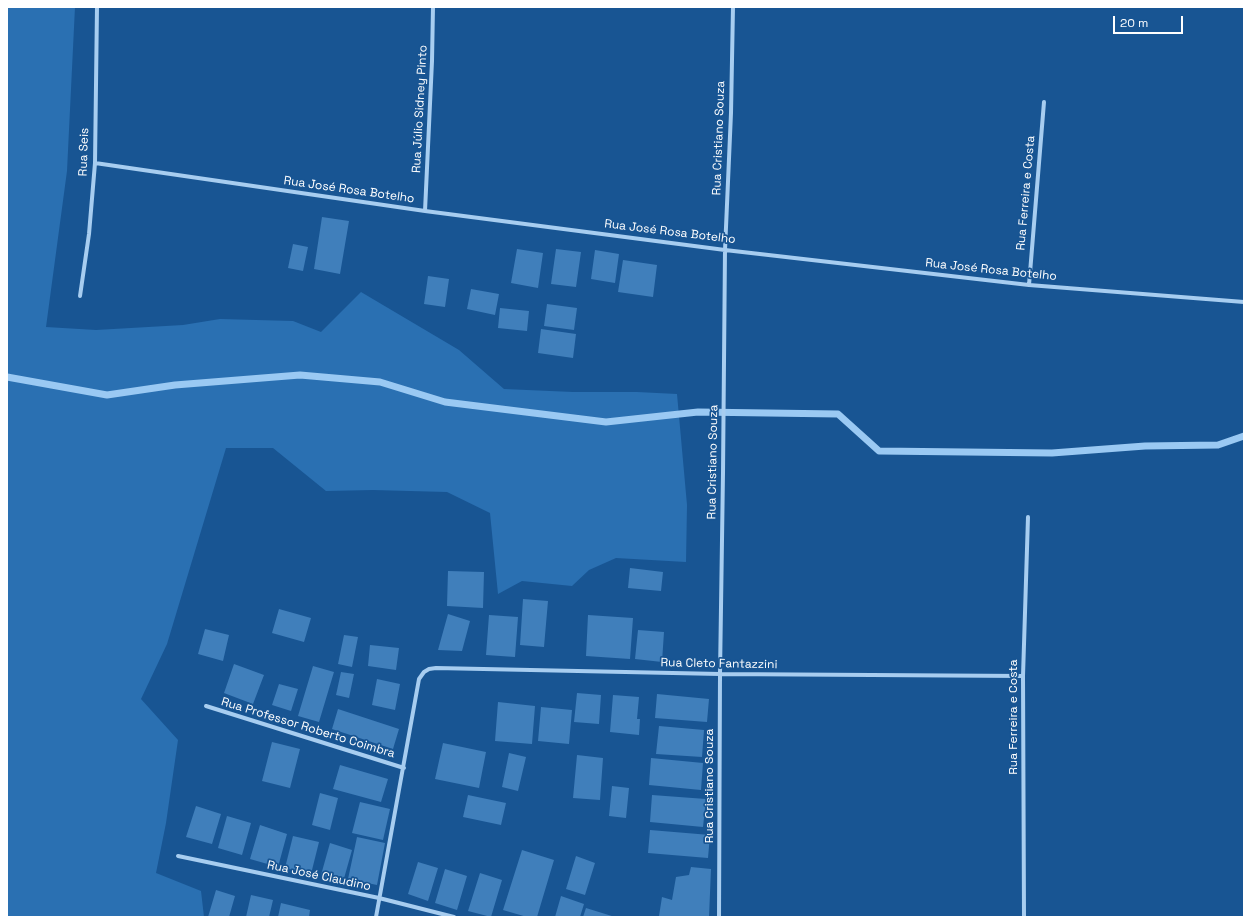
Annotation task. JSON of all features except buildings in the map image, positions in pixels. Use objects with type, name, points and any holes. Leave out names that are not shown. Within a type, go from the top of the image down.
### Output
[{"type":"street","name":"Rua Seis","points":[[80,296],[89,234],[95,163],[97,7]]},
{"type":"street","name":"Rua Júlio Sidney Pinto","points":[[425,211],[433,7]]},
{"type":"street","name":"Rua Cristiano Souza","points":[[719,917],[725,250],[731,113],[733,7]]},
{"type":"street","name":"Rua Ferreira e Costa","points":[[1029,285],[1044,102]]},
{"type":"street","name":"Rua José Rosa Botelho","points":[[95,163],[425,211],[725,250],[1029,285],[1244,302]]},
{"type":"street","name":"Rua Ferreira e Costa","points":[[1024,917],[1023,676],[1028,517]]},
{"type":"street","name":"Rua Cleto Fantazzini","points":[[419,679],[424,672],[429,669],[436,668],[720,674],[1023,676]]},
{"type":"street","name":"Rua Professor Roberto Coimbra","points":[[376,917],[419,679]]},
{"type":"street","name":"Rua Professor Roberto Coimbra","points":[[206,706],[404,768]]},
{"type":"street","name":"Rua José Claudino","points":[[178,856],[379,898],[454,917]]},
{"type":"shaded area","points":[[7,7],[75,7],[67,171],[46,327],[96,330],[183,325],[220,319],[293,321],[321,332],[361,292],[459,350],[504,389],[677,394],[687,505],[686,562],[616,558],[589,570],[572,586],[522,581],[498,594],[490,513],[447,492],[373,490],[326,491],[273,448],[226,448],[167,644],[141,699],[178,740],[166,823],[156,873],[201,891],[204,917],[7,917]]},
{"type":"waterway","points":[[7,377],[107,395],[175,385],[300,375],[380,382],[445,402],[606,422],[698,412],[838,414],[879,451],[1052,453],[1145,446],[1218,445],[1244,436]]}]
